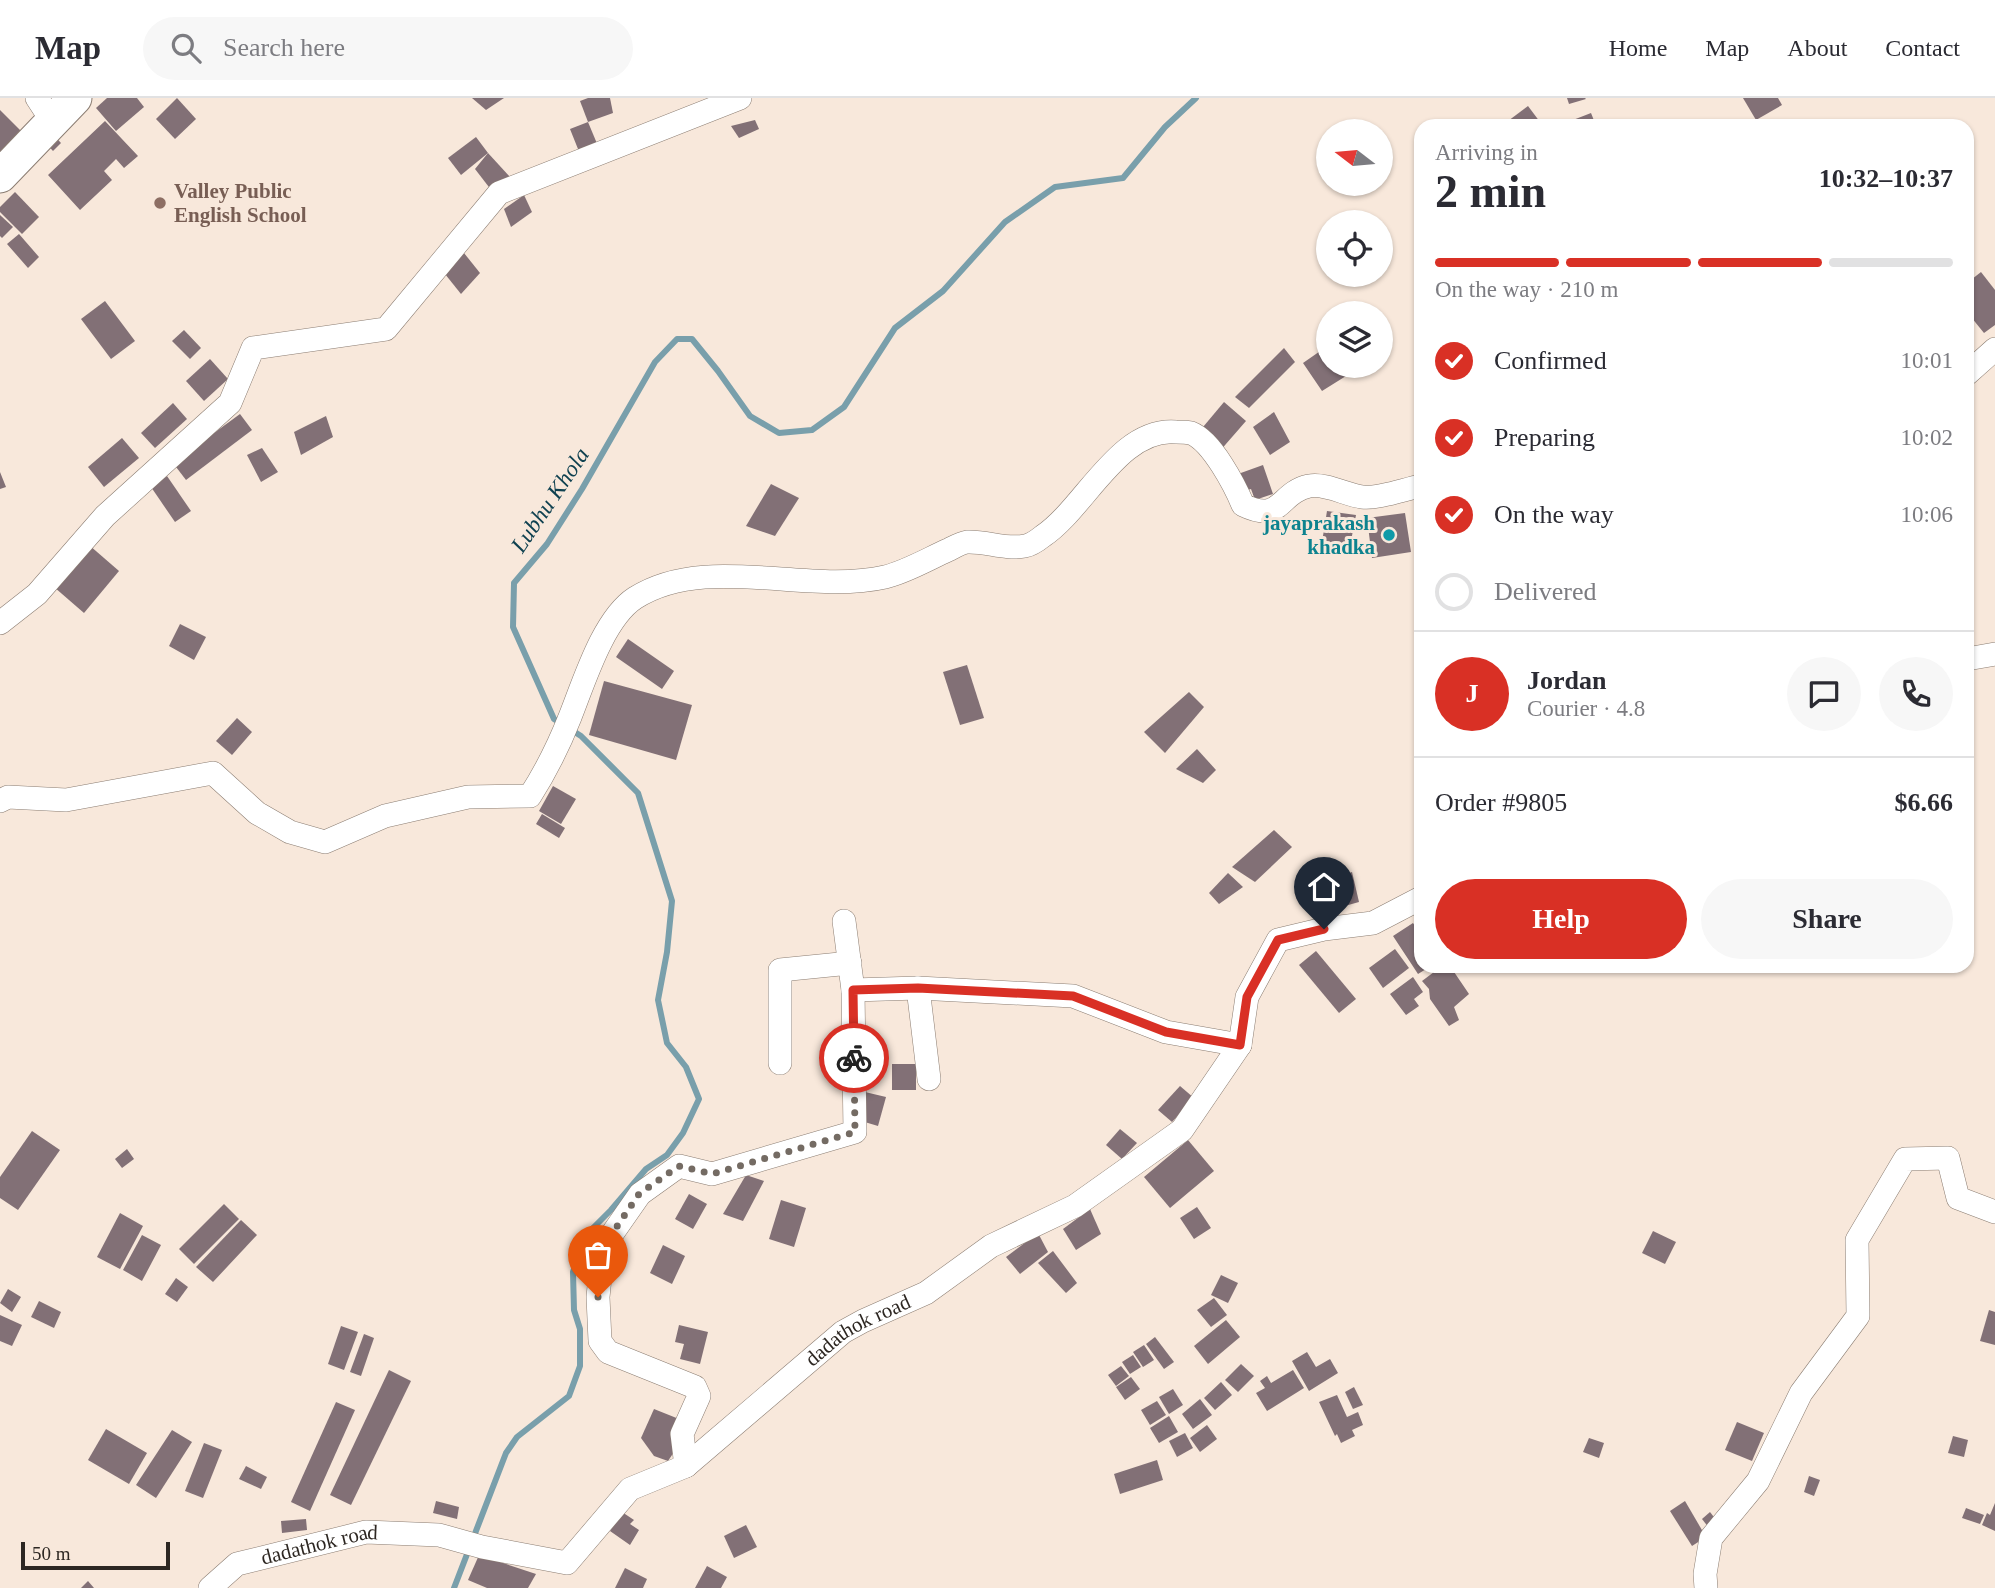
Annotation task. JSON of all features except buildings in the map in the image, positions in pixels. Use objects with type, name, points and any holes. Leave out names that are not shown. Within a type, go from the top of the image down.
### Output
[{"type":"main road","points":[[0,176],[44,110],[75,98]]},
{"type":"street","points":[[0,623],[37,593],[105,516],[230,403],[253,348],[386,329],[499,193],[740,98]]},
{"type":"street","points":[[1974,368],[1995,349]]},
{"type":"street","points":[[0,802],[8,797],[66,800],[213,774],[257,813],[290,832],[325,842],[384,816],[468,797],[530,796],[546,772],[592,657],[624,607],[660,584],[713,577],[829,582],[886,577],[966,542],[1005,547],[1028,546],[1054,529],[1118,458],[1148,435],[1170,431],[1191,433],[1202,441],[1234,484],[1243,505],[1256,512],[1268,512],[1301,488],[1315,485],[1368,498],[1414,488]]},
{"type":"street","points":[[1974,658],[1995,654]]},
{"type":"street","name":"dadathok road","points":[[210,1588],[237,1564],[366,1532],[428,1534],[568,1563],[606,1514],[630,1489],[686,1466],[843,1332],[926,1293],[991,1246],[1075,1206],[1182,1130],[1240,1045],[1247,997],[1278,940],[1324,929],[1373,923],[1414,902]]},
{"type":"street","points":[[686,1466],[682,1434],[699,1396],[695,1387],[608,1352],[600,1340],[598,1297],[603,1247],[639,1194],[679,1166],[712,1174],[855,1132],[853,990],[844,921]]},
{"type":"street","points":[[780,1063],[780,970],[849,963]]},
{"type":"street","points":[[853,990],[918,988],[1073,996],[1166,1032],[1240,1045]]},
{"type":"street","points":[[918,988],[929,1079]]},
{"type":"street","points":[[1706,1588],[1712,1538],[1758,1482],[1801,1393],[1858,1316],[1857,1240],[1905,1159],[1948,1157],[1958,1198],[1995,1212]]},
{"type":"waterway","name":"Lubhu Khola","points":[[454,1588],[506,1453],[517,1437],[569,1396],[580,1366],[580,1329],[574,1310],[573,1272],[585,1236],[646,1169],[667,1155],[683,1133],[699,1099],[686,1067],[667,1043],[658,1000],[667,952],[672,901],[638,793],[581,736],[554,719],[513,627],[514,583],[547,544],[655,362],[677,339],[692,339],[750,416],[779,433],[812,430],[844,407],[895,328],[943,291],[1005,222],[1055,187],[1123,178],[1165,127],[1196,98]]},
{"type":"way so far","points":[[598,1297],[603,1247],[639,1194],[679,1166],[712,1174],[855,1132],[854,1058]]},
{"type":"place","name":"Valley Public English School","points":[[160,203]]},
{"type":"place","name":"jayaprakash khadka","points":[[1389,535]]},
{"type":"route","points":[[854,1058],[853,990],[875,989],[918,988],[1073,996],[1166,1032],[1240,1045],[1247,997],[1278,940],[1324,929]]}]
